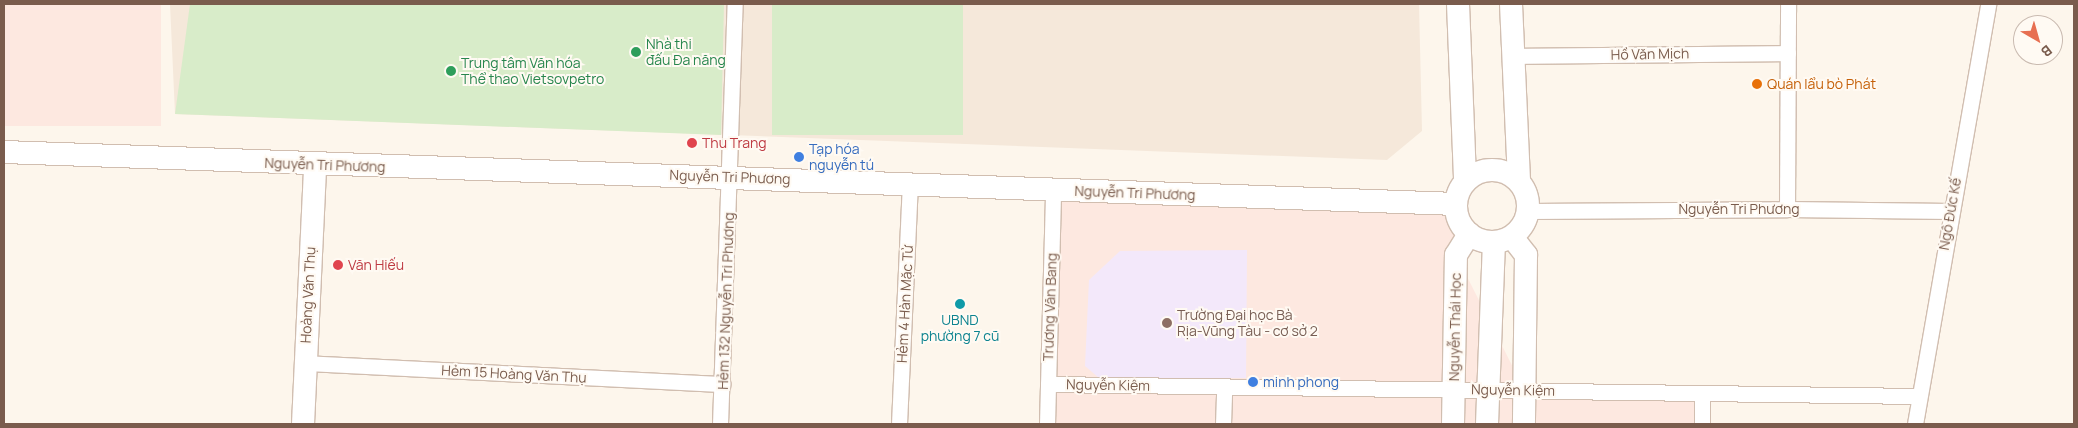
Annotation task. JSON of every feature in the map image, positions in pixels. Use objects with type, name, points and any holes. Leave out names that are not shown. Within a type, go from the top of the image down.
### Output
[{"type":"street","name":"Hẻm 132 Nguyễn Tri Phương","points":[[720,424],[731,177],[736,4]]},
{"type":"street","points":[[1458,4],[1465,182]]},
{"type":"street","points":[[1511,4],[1519,181]]},
{"type":"street","points":[[1786,209],[1788,4]]},
{"type":"street","name":"Ngô Đức Kế","points":[[1915,424],[1950,211],[1988,4]]},
{"type":"street","name":"Hồ Văn Mịch","points":[[1513,56],[1788,53]]},
{"type":"street","name":"Nguyễn Tri Phương","points":[[4,152],[315,165],[910,183],[1456,204]]},
{"type":"street","name":"Hoàng Văn Thụ","points":[[303,424],[315,165]]},
{"type":"street","points":[[1487,424],[1487,389],[1503,240],[1525,222],[1528,211],[1527,195],[1519,181],[1504,171],[1494,170],[1476,174],[1465,182],[1458,193],[1456,204],[1462,226],[1469,234],[1477,239],[1503,240],[1526,256],[1524,424]]},
{"type":"street","name":"Hẻm 4 Hàn Mặc Tử","points":[[899,424],[910,183]]},
{"type":"street","name":"Trương Văn Bang","points":[[1047,424],[1053,190]]},
{"type":"street","name":"Nguyễn Tri Phương","points":[[1528,211],[1786,209],[1950,211]]},
{"type":"street","name":"Nguyễn Thái Học","points":[[1453,424],[1456,255],[1469,234]]},
{"type":"street","name":"Hẻm 15 Hoàng Văn Thụ","points":[[305,363],[722,384]]},
{"type":"street","name":"Nguyễn Kiệm","points":[[1048,384],[1524,389],[1919,396]]},
{"type":"street","points":[[1224,387],[1224,424]]},
{"type":"street","points":[[1702,393],[1702,424]]},
{"type":"shaded area","points":[[4,4],[161,4],[161,126],[4,126]]},
{"type":"shaded area","points":[[170,4],[1419,4],[1422,131],[1387,160],[175,114]]},
{"type":"shaded area","points":[[1053,190],[1456,204],[1456,255],[1524,389],[1702,393],[1702,424],[1047,424]]},
{"type":"shaded area","name":"Trường Đại học Bà Rịa-Vũng Tàu - cơ sở 2","points":[[1247,250],[1246,378],[1099,378],[1085,366],[1089,280],[1120,251]]},
{"type":"green space","name":"Trung tâm Văn hóa Thể thao Vietsovpetro","points":[[190,4],[724,4],[721,135],[175,114]]},
{"type":"green space","points":[[772,4],[963,4],[963,135],[772,135]]},
{"type":"place","name":"Nhà thi đấu Đa năng","points":[[636,52]]},
{"type":"place","name":"Trung tâm Văn hóa Thể thao Vietsovpetro","points":[[451,71]]},
{"type":"place","name":"Quán lẩu bò Phát","points":[[1757,84]]},
{"type":"place","name":"Thu Trang","points":[[692,143]]},
{"type":"place","name":"Tạp hóa nguyễn tú","points":[[799,157]]},
{"type":"place","name":"Văn Hiếu","points":[[338,265]]},
{"type":"place","name":"UBND phường 7 cũ","points":[[960,304]]},
{"type":"place","name":"Trường Đại học Bà Rịa-Vũng Tàu - cơ sở 2","points":[[1167,323]]},
{"type":"place","name":"minh phong","points":[[1253,382]]}]
